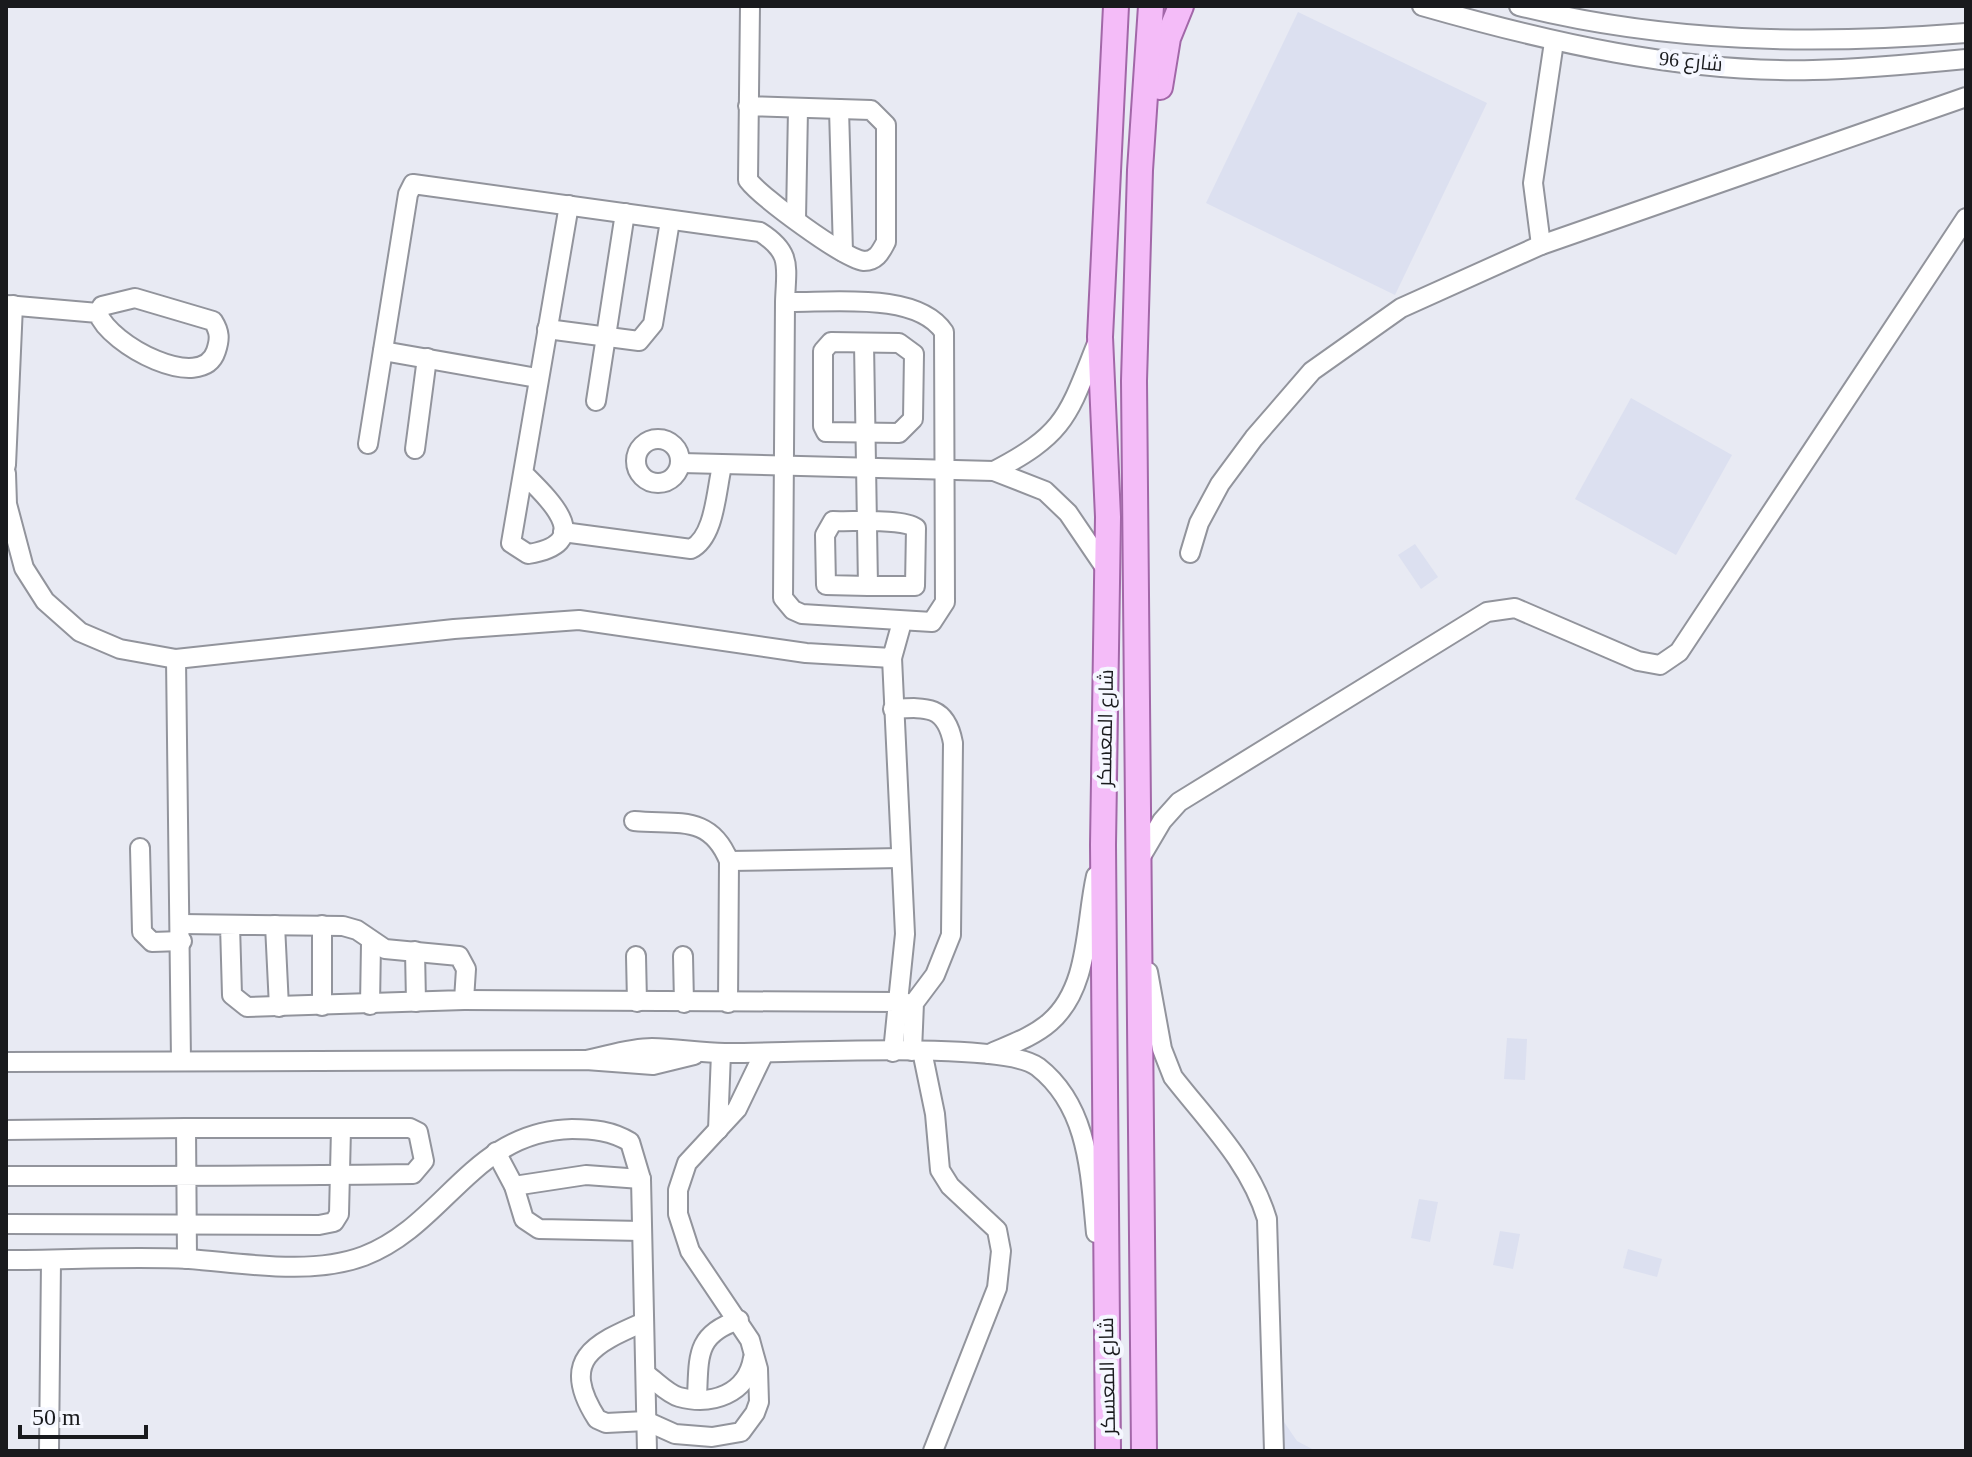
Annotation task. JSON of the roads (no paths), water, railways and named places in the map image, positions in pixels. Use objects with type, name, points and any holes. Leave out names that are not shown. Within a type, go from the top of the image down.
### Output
[{"type":"main road","points":[[1103,6],[1114,44]]},
{"type":"main road","name":"شارع المعسكر","points":[[1108,1451],[1103,845],[1108,572],[1100,337],[1116,6]]},
{"type":"main road","name":"شارع المعسكر","points":[[1144,1451],[1134,381],[1140,170],[1151,6]]},
{"type":"main road","points":[[1140,170],[1156,121],[1168,38],[1181,6]]},
{"type":"street","points":[[748,106],[871,110],[886,125],[886,242],[877,257],[866,261],[843,252],[748,180],[748,106],[750,6]]},
{"type":"street","name":"شارع 96","points":[[1422,6],[1554,42],[1718,65],[1811,70],[1966,59]]},
{"type":"street","name":"شارع 96","points":[[1519,6],[1601,23],[1729,39],[1818,42],[1966,33]]},
{"type":"street","points":[[1541,245],[1533,183],[1554,42]]},
{"type":"street","points":[[1190,553],[1199,523],[1220,484],[1254,438],[1312,371],[1401,308],[1541,245],[1966,97]]},
{"type":"street","points":[[796,219],[798,109]]},
{"type":"street","points":[[839,109],[843,252]]},
{"type":"street","points":[[368,444],[408,194],[413,184],[760,232],[775,242],[787,257],[785,302],[783,598],[793,610],[802,614],[932,622],[945,602],[944,332],[935,319],[903,305],[785,302]]},
{"type":"street","points":[[524,474],[559,509],[563,532],[552,550],[528,554],[511,543],[569,205]]},
{"type":"street","points":[[596,401],[625,213]]},
{"type":"street","points":[[1138,862],[1162,821],[1179,802],[1487,612],[1515,608],[1638,661],[1660,665],[1679,652],[1966,218]]},
{"type":"street","points":[[547,329],[639,341],[653,324],[670,221]]},
{"type":"street","points":[[135,298],[213,321],[219,329],[220,340],[214,359],[205,367],[196,369],[150,360],[120,341],[102,323],[98,313],[102,306],[135,298]]},
{"type":"street","points":[[6,465],[10,305],[98,313]]},
{"type":"street","points":[[994,471],[1044,443],[1063,422],[1100,337]]},
{"type":"street","points":[[831,342],[899,343],[914,354],[913,419],[908,428],[899,433],[867,434],[833,434],[823,426],[823,351],[831,342]]},
{"type":"street","points":[[864,343],[868,586]]},
{"type":"street","points":[[383,351],[537,378]]},
{"type":"street","points":[[415,449],[427,358]]},
{"type":"street","points":[[681,463],[994,471],[1045,491],[1068,513],[1108,572]]},
{"type":"street","points":[[563,532],[691,549],[700,544],[709,525],[722,466]]},
{"type":"street","points":[[6,473],[6,504],[24,568],[45,601],[80,632],[120,649],[176,659],[572,620],[806,653],[892,658]]},
{"type":"street","points":[[833,521],[869,523],[905,523],[916,528],[915,586],[830,587],[824,581],[827,527],[833,521]]},
{"type":"street","points":[[902,622],[892,658],[906,1002],[935,1114],[940,1170],[950,1186],[997,1230],[1001,1251],[997,1288],[933,1451]]},
{"type":"street","points":[[176,659],[182,932],[181,1061]]},
{"type":"street","points":[[893,709],[924,707],[940,715],[950,725],[953,743],[951,935],[935,975],[906,1002],[893,1052]]},
{"type":"street","points":[[634,821],[706,828],[722,843],[729,861],[728,1003]]},
{"type":"street","points":[[989,1054],[1050,1022],[1070,994],[1083,961],[1089,908],[1103,845]]},
{"type":"street","points":[[140,848],[142,932],[152,942],[182,932],[230,925],[322,925],[357,930],[371,943],[385,949],[459,956],[466,969],[464,1000]]},
{"type":"street","points":[[729,861],[901,858]]},
{"type":"street","points":[[1139,913],[1166,1063],[1181,1087],[1239,1157],[1257,1187],[1267,1219],[1274,1451]]},
{"type":"street","points":[[230,925],[232,995],[247,1007],[464,1000],[906,1002]]},
{"type":"street","points":[[275,925],[279,1007]]},
{"type":"street","points":[[322,925],[322,1006]]},
{"type":"street","points":[[370,1005],[371,943]]},
{"type":"street","points":[[415,951],[416,1002]]},
{"type":"street","points":[[636,956],[637,1002]]},
{"type":"street","points":[[683,956],[684,1003]]},
{"type":"street","points":[[6,1062],[586,1060],[653,1065],[713,1053],[917,1051],[989,1054],[1035,1064],[1068,1098],[1080,1122],[1106,1323]]},
{"type":"street","points":[[713,1053],[718,1130]]},
{"type":"street","points":[[646,1418],[675,1434],[726,1435],[741,1432],[749,1425],[759,1402],[758,1369],[750,1340],[690,1251],[678,1214],[678,1190],[687,1163],[737,1109],[764,1053]]},
{"type":"street","points":[[186,1128],[187,1259]]},
{"type":"street","points":[[6,1130],[410,1128],[418,1132],[424,1161],[413,1174],[6,1176]]},
{"type":"street","points":[[6,1224],[187,1222],[319,1225],[334,1222],[339,1214],[341,1129]]},
{"type":"street","points":[[6,1260],[187,1259],[297,1265],[364,1256],[403,1233],[496,1152],[534,1134],[587,1129],[610,1132],[630,1142],[641,1179],[647,1451]]},
{"type":"street","points":[[496,1152],[514,1186],[524,1219],[539,1229],[642,1231]]},
{"type":"street","points":[[514,1186],[586,1175],[641,1179]]},
{"type":"street","points":[[49,1451],[51,1261]]},
{"type":"street","points":[[697,1397],[702,1346],[722,1326],[739,1320]]},
{"type":"street","points":[[644,1322],[598,1346],[582,1359],[579,1368],[597,1419],[606,1423],[646,1418],[677,1397],[727,1395],[746,1380],[753,1355]]},
{"type":"street","points":[[647,1375],[677,1397]]},
{"type":"street","points":[[1274,1431],[1291,1451]]},
{"type":"street","points":[[658,1451],[675,1434]]}]
